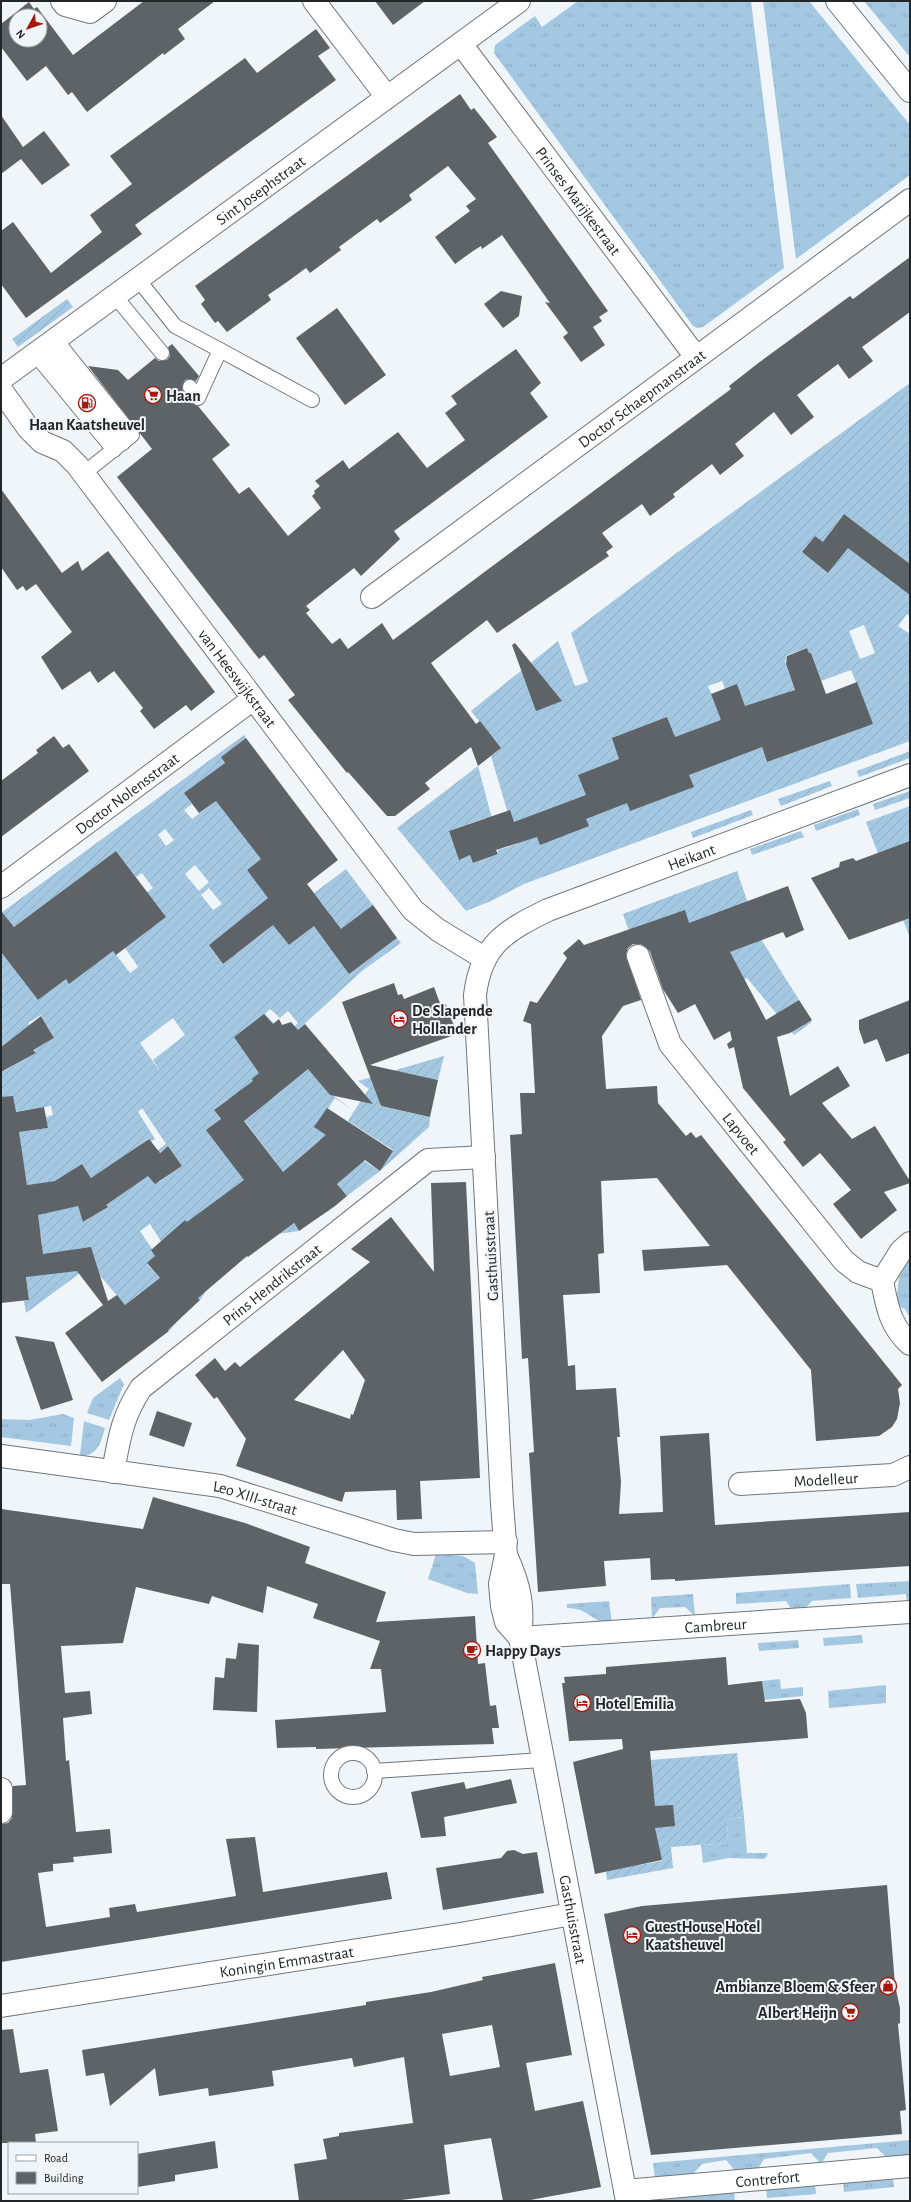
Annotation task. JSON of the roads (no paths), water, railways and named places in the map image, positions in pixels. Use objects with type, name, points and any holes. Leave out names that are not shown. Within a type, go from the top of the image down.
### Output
[{"type":"street","points":[[62,1],[65,4],[90,12],[105,1]]},
{"type":"street","points":[[314,1],[387,97]]},
{"type":"street","name":"Sint Josephstraat","points":[[1,379],[137,278],[519,1]]},
{"type":"street","points":[[837,1],[910,91]]},
{"type":"street","name":"Prinses Marijkestraat","points":[[460,44],[696,357]]},
{"type":"street","name":"Doctor Schaepmanstraat","points":[[372,597],[910,200]]},
{"type":"street","name":"van Heeswijkstraat","points":[[1,390],[30,429],[42,442],[63,452],[83,474],[413,910],[438,930],[484,958]]},
{"type":"street","name":"Doctor Nolensstraat","points":[[1,887],[253,699]]},
{"type":"street","name":"Heikant","points":[[484,958],[507,932],[548,910],[910,775]]},
{"type":"street","name":"Lapvoet","points":[[638,956],[670,1044],[844,1261],[858,1272],[882,1280]]},
{"type":"street","name":"Gasthuisstraat","points":[[484,958],[478,974],[476,995],[502,1504],[506,1549],[518,1582],[522,1619],[520,1638],[626,2196]]},
{"type":"street","name":"Prins Hendrikstraat","points":[[113,1472],[121,1430],[127,1412],[141,1388],[428,1160],[484,1157]]},
{"type":"street","points":[[910,1243],[901,1251],[882,1280],[888,1314],[900,1334],[910,1344]]},
{"type":"street","name":"Leo XIII-straat","points":[[1,1456],[220,1486],[241,1491],[401,1541],[506,1549]]},
{"type":"street","name":"Modelleur","points":[[740,1484],[893,1475],[910,1467]]},
{"type":"street","name":"Cambreur","points":[[520,1638],[910,1612]]},
{"type":"street","points":[[1,1789],[1,1812]]},
{"type":"street","name":"Koningin Emmastraat","points":[[1,2006],[458,1934],[572,1914]]},
{"type":"street","name":"Contrefort","points":[[626,2196],[910,2166]]},
{"type":"lane","points":[[137,278],[175,326],[312,400]]},
{"type":"lane","points":[[114,295],[158,348]]},
{"type":"lane","points":[[45,346],[118,446]]},
{"type":"lane","points":[[45,346],[132,435],[83,474]]},
{"type":"lane","points":[[194,392],[220,350]]},
{"type":"lane","points":[[374,1772],[543,1760]]},
{"type":"place","name":"Haan","points":[[153,395]]},
{"type":"place","name":"Haan Kaatsheuvel","points":[[87,403]]},
{"type":"place","name":"De Slapende Hollander","points":[[399,1019]]},
{"type":"place","name":"Happy Days","points":[[472,1650]]},
{"type":"place","name":"Hotel Emilia","points":[[582,1703]]},
{"type":"place","name":"GuestHouse Hotel Kaatsheuvel","points":[[632,1935]]},
{"type":"place","name":"Ambianze Bloem & Sfeer","points":[[888,1986]]},
{"type":"place","name":"Albert Heijn","points":[[850,2012]]}]
